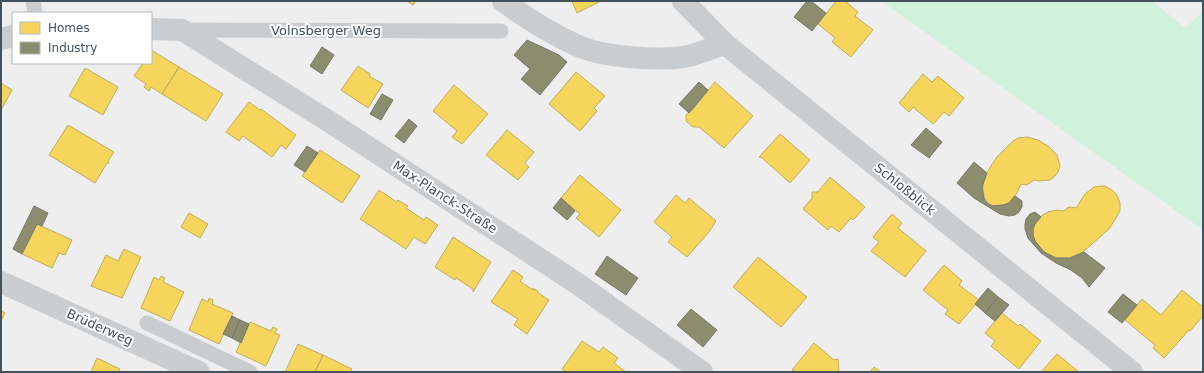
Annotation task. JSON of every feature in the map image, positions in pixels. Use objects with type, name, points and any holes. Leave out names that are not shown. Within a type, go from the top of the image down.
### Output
[{"type":"street","points":[[503,1],[534,23],[577,46],[610,54],[646,58],[684,57],[725,44]]},
{"type":"street","name":"Schloßblick","points":[[686,2],[725,44],[1132,372]]},
{"type":"street","name":"Volnsberger Weg","points":[[152,29],[182,30]]},
{"type":"street","name":"Max-Planck-Straße","points":[[182,30],[322,117],[575,282],[702,372]]},
{"type":"street","points":[[1,39],[12,36]]},
{"type":"street","name":"Brüderweg","points":[[1,282],[199,372]]},
{"type":"lane","points":[[33,1],[35,12]]},
{"type":"lane","name":"Volnsberger Weg","points":[[182,30],[501,31]]},
{"type":"lane","points":[[147,323],[250,372]]},
{"type":"green space","points":[[881,1],[1152,1],[1185,28],[1203,12],[1203,230]]},
{"type":"building: Homes","points":[[407,1],[416,1],[413,5]]},
{"type":"building: Homes","points":[[572,1],[601,1],[577,13]]},
{"type":"building: Homes","points":[[836,1],[845,1],[858,12],[855,16],[873,30],[851,57],[832,42],[835,38],[818,24]]},
{"type":"building: Homes","points":[[152,51],[179,67],[162,94],[151,87],[149,91],[144,87],[146,84],[134,76],[142,64],[152,64]]},
{"type":"building: Homes","points":[[358,66],[370,74],[369,76],[383,84],[368,108],[341,90]]},
{"type":"building: Homes","points":[[179,67],[223,94],[206,121],[162,94]]},
{"type":"building: Homes","points":[[85,68],[118,87],[103,115],[69,96]]},
{"type":"building: Homes","points":[[576,72],[605,96],[594,108],[597,111],[580,131],[549,104]]},
{"type":"building: Homes","points":[[923,74],[932,82],[938,76],[964,98],[949,116],[944,112],[933,124],[913,107],[909,112],[899,103]]},
{"type":"building: Homes","points":[[715,82],[753,116],[724,148],[699,127],[693,127],[686,121],[686,115],[693,109]]},
{"type":"building: Homes","points":[[1,83],[12,90],[1,110]]},
{"type":"building: Homes","points":[[454,85],[488,114],[462,144],[452,137],[457,131],[433,111]]},
{"type":"building: Homes","points":[[249,102],[296,135],[286,149],[281,145],[272,157],[243,136],[239,141],[226,132]]},
{"type":"building: Homes","points":[[68,125],[114,152],[108,161],[109,163],[107,163],[95,183],[49,155]]},
{"type":"building: Homes","points":[[507,130],[534,152],[525,163],[529,167],[518,180],[486,155]]},
{"type":"building: Homes","points":[[780,134],[810,160],[790,183],[761,157],[759,157]]},
{"type":"building: Homes","points":[[1027,137],[1038,140],[1048,146],[1057,155],[1060,166],[1058,172],[1050,180],[1034,180],[1026,185],[1021,184],[1017,193],[1009,203],[998,206],[990,205],[985,199],[983,191],[983,182],[987,172],[997,157],[1013,141],[1018,138]]},
{"type":"building: Homes","points":[[320,150],[360,176],[342,203],[302,176]]},
{"type":"building: Homes","points":[[580,175],[621,210],[599,237],[576,218],[580,214],[561,198]]},
{"type":"building: Homes","points":[[830,177],[865,207],[853,220],[851,218],[839,232],[831,226],[828,230],[803,209],[812,198],[812,192],[818,192]]},
{"type":"building: Homes","points":[[1105,186],[1112,190],[1117,195],[1120,203],[1120,211],[1109,229],[1083,252],[1070,258],[1056,258],[1044,252],[1035,241],[1033,235],[1035,224],[1041,216],[1056,210],[1064,211],[1071,207],[1076,208],[1085,194],[1094,187]]},
{"type":"building: Homes","points":[[379,190],[397,202],[398,200],[408,206],[406,208],[424,220],[426,217],[438,225],[425,244],[414,237],[406,249],[360,219]]},
{"type":"building: Homes","points":[[676,195],[685,203],[689,198],[716,221],[709,232],[687,257],[668,242],[672,237],[654,222]]},
{"type":"building: Homes","points":[[189,213],[208,224],[200,238],[181,227]]},
{"type":"building: Homes","points":[[892,214],[902,223],[898,228],[926,251],[905,277],[871,251],[879,242],[873,237]]},
{"type":"building: Homes","points":[[37,224],[72,240],[65,255],[59,253],[52,268],[22,254]]},
{"type":"building: Homes","points":[[453,237],[491,262],[473,292],[473,289],[456,278],[455,280],[435,267]]},
{"type":"building: Homes","points":[[124,249],[141,257],[122,298],[91,286],[106,255],[118,261]]},
{"type":"building: Homes","points":[[758,257],[807,297],[781,327],[733,287]]},
{"type":"building: Homes","points":[[944,265],[962,281],[959,285],[979,300],[959,324],[945,314],[948,310],[923,290]]},
{"type":"building: Homes","points":[[513,270],[523,277],[520,281],[533,290],[533,288],[538,291],[537,292],[549,300],[527,334],[514,325],[518,319],[491,302]]},
{"type":"building: Homes","points":[[161,276],[165,278],[163,282],[184,292],[170,321],[141,308],[154,277],[159,280]]},
{"type":"building: Homes","points":[[1182,290],[1203,307],[1203,316],[1164,358],[1153,348],[1155,345],[1125,320],[1142,299],[1161,315]]},
{"type":"building: Homes","points":[[209,298],[213,300],[212,304],[233,313],[219,344],[189,330],[202,299],[208,302]]},
{"type":"building: Homes","points":[[1,311],[5,313],[1,321]]},
{"type":"building: Homes","points":[[1002,313],[1018,326],[1020,324],[1041,341],[1019,369],[991,346],[995,341],[985,333]]},
{"type":"building: Homes","points":[[250,322],[271,331],[273,327],[277,329],[275,333],[280,335],[266,366],[236,352]]},
{"type":"building: Homes","points":[[582,341],[599,352],[603,347],[618,358],[614,363],[626,372],[566,372],[562,369]]},
{"type":"building: Homes","points":[[814,343],[834,360],[838,359],[839,372],[795,372],[792,370]]},
{"type":"building: Homes","points":[[298,344],[323,355],[315,372],[285,372]]},
{"type":"building: Homes","points":[[1057,354],[1079,372],[1041,372]]},
{"type":"building: Homes","points":[[323,355],[352,369],[350,372],[315,372]]},
{"type":"building: Homes","points":[[97,358],[120,369],[118,372],[91,372]]},
{"type":"building: Homes","points":[[874,367],[881,372],[870,372]]},
{"type":"building: Industry","points":[[807,1],[811,1],[826,13],[812,31],[794,17]]},
{"type":"building: Industry","points":[[527,40],[559,55],[567,62],[540,95],[521,79],[530,69],[514,55]]},
{"type":"building: Industry","points":[[322,47],[334,55],[322,74],[310,66]]},
{"type":"building: Industry","points":[[699,82],[708,90],[689,113],[679,104]]},
{"type":"building: Industry","points":[[382,94],[393,100],[381,120],[370,114]]},
{"type":"building: Industry","points":[[409,119],[417,126],[404,143],[395,136]]},
{"type":"building: Industry","points":[[926,128],[942,142],[929,158],[911,145]]},
{"type":"building: Industry","points":[[307,146],[318,153],[305,172],[294,165]]},
{"type":"building: Industry","points":[[974,162],[987,173],[982,187],[984,199],[987,203],[992,206],[1004,205],[1009,203],[1015,196],[1022,201],[1022,207],[1019,212],[1015,215],[1009,216],[1000,214],[974,198],[957,183]]},
{"type":"building: Industry","points":[[561,198],[575,211],[567,220],[553,208]]},
{"type":"building: Industry","points":[[34,206],[48,213],[42,226],[37,224],[22,254],[13,249]]},
{"type":"building: Industry","points":[[1035,212],[1041,217],[1035,224],[1033,235],[1035,241],[1044,252],[1056,258],[1070,258],[1084,252],[1105,268],[1089,287],[1082,278],[1071,270],[1056,263],[1041,253],[1028,238],[1025,229],[1026,219],[1030,214]]},
{"type":"building: Industry","points":[[607,256],[638,278],[626,295],[595,274]]},
{"type":"building: Industry","points":[[988,288],[998,297],[985,313],[975,304]]},
{"type":"building: Industry","points":[[1123,294],[1137,305],[1122,323],[1108,312]]},
{"type":"building: Industry","points":[[998,297],[1009,305],[995,321],[985,313]]},
{"type":"building: Industry","points":[[691,309],[717,330],[703,347],[677,325]]},
{"type":"building: Industry","points":[[232,316],[240,320],[232,338],[223,334]]},
{"type":"building: Industry","points":[[240,320],[249,324],[241,343],[232,338]]}]
